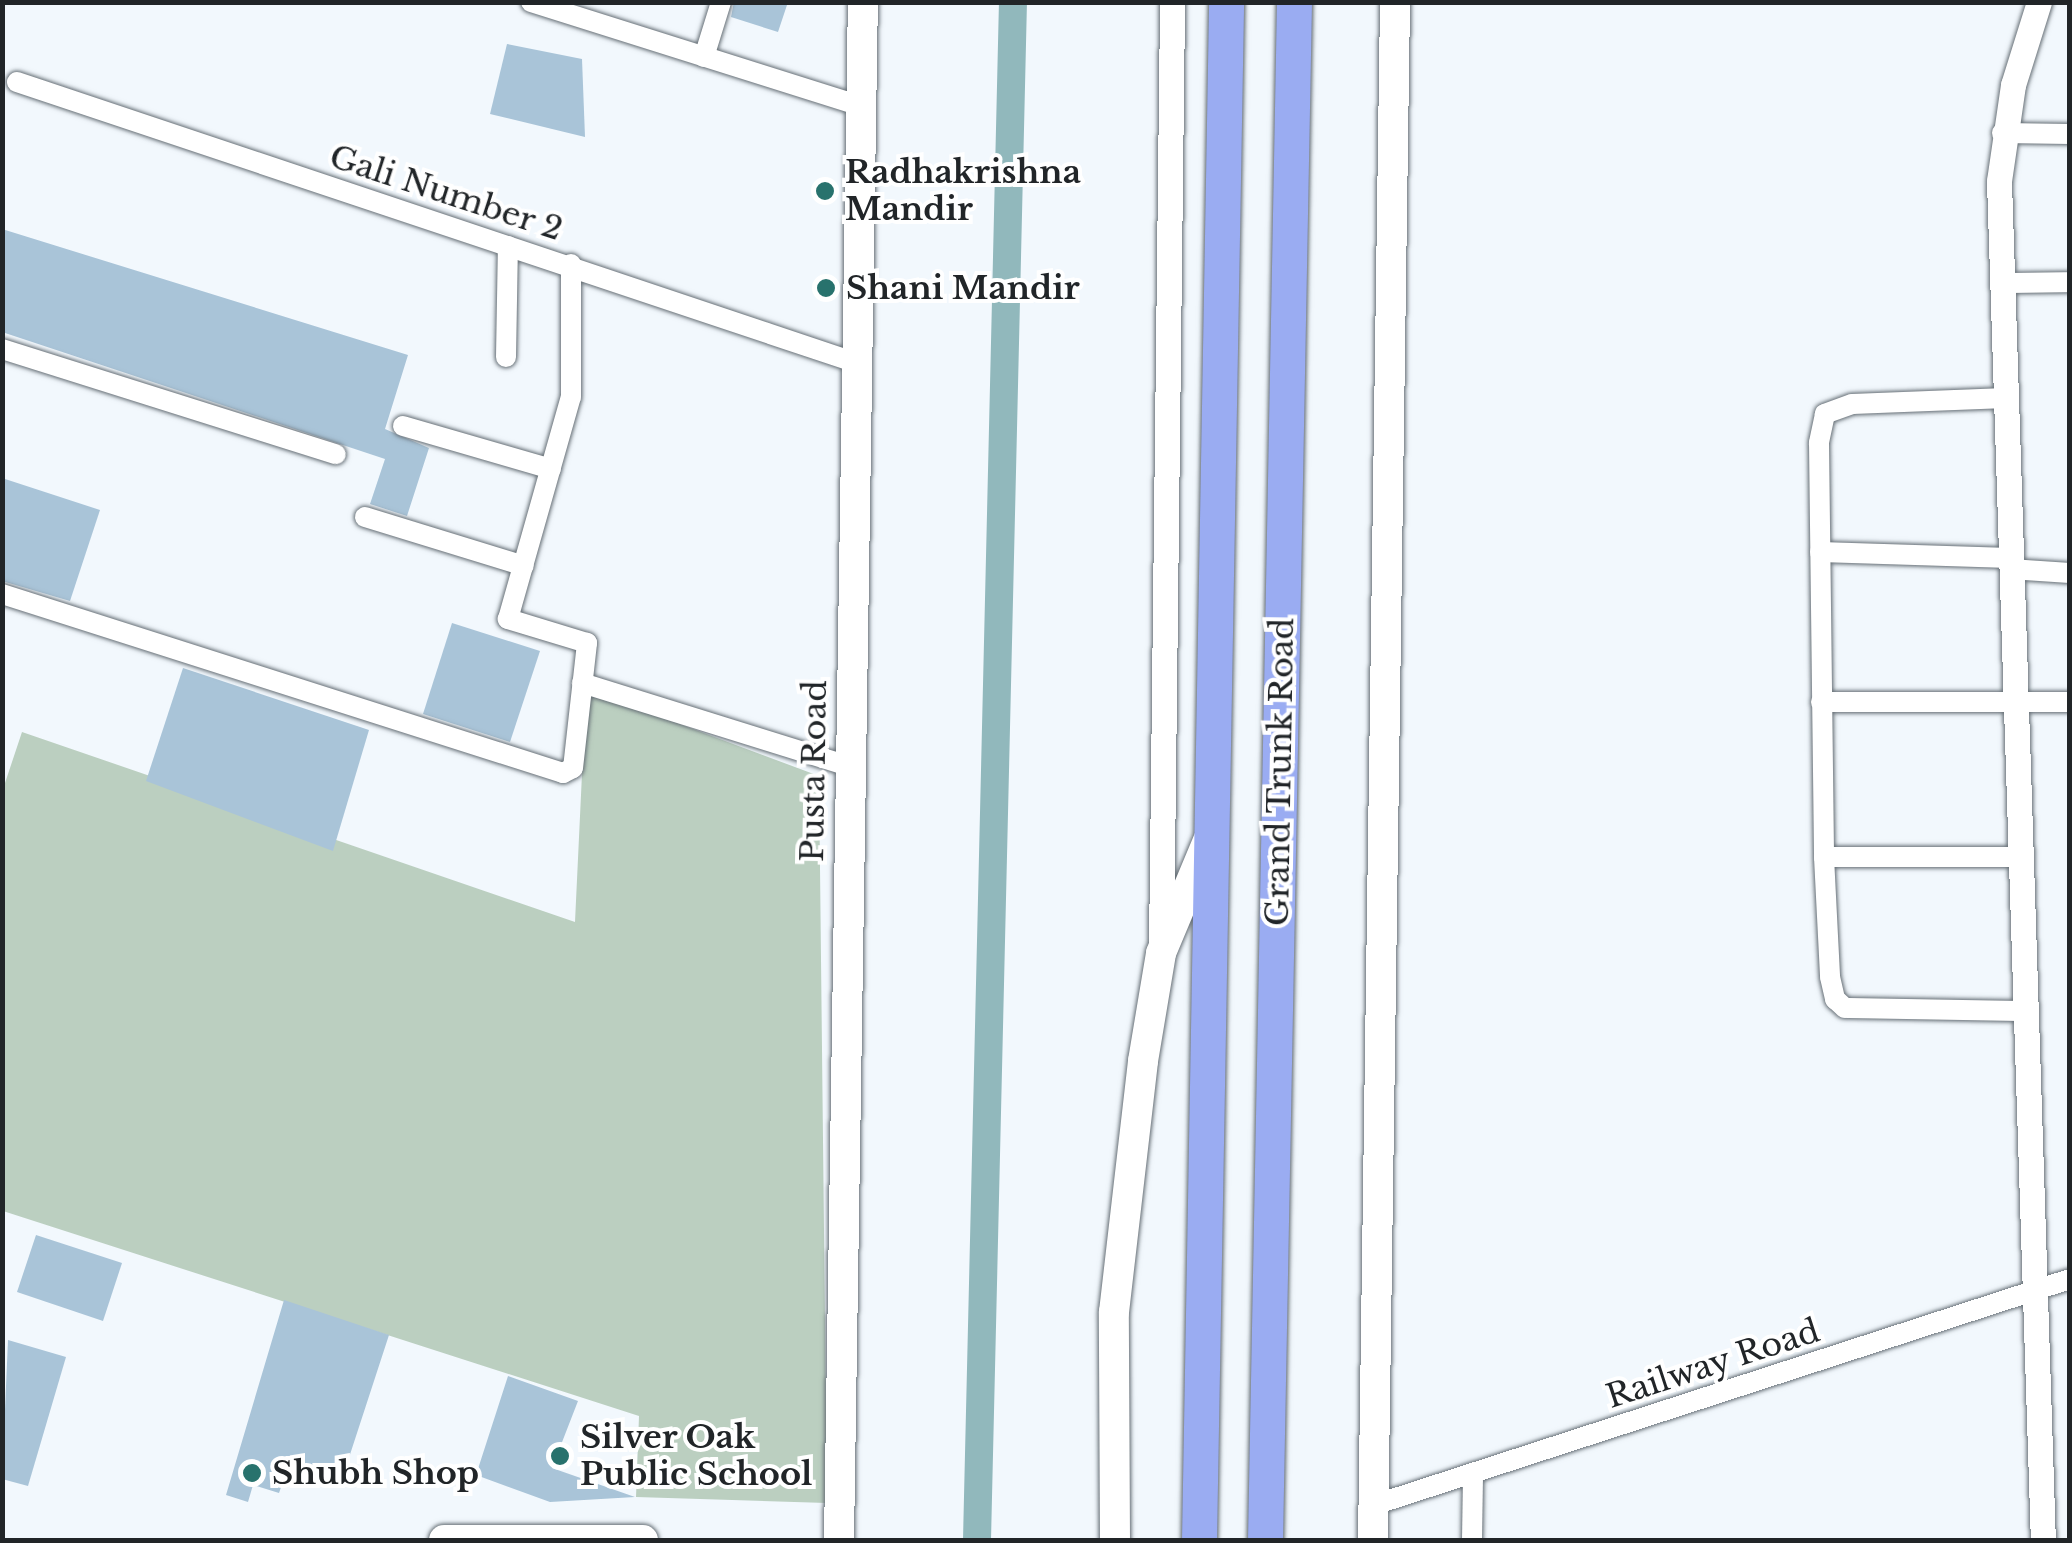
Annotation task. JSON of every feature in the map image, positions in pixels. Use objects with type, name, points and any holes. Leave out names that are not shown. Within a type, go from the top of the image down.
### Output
[{"type":"highway","points":[[1199,1540],[1226,2]]},
{"type":"highway","name":"Grand Trunk Road","points":[[1266,1540],[1294,2]]},
{"type":"main road","name":"Pusta Road","points":[[839,1540],[862,2]]},
{"type":"main road","points":[[1373,1540],[1396,2]]},
{"type":"main road","points":[[1115,1540],[1114,1312],[1161,952],[1210,836]]},
{"type":"main road","points":[[444,1540],[643,1540]]},
{"type":"street","points":[[531,2],[860,106]]},
{"type":"street","points":[[704,57],[720,2]]},
{"type":"street","points":[[1161,952],[1172,2]]},
{"type":"street","points":[[2039,2],[2002,133],[2002,283],[2043,1540]]},
{"type":"street","name":"Gali Number 2","points":[[17,82],[571,264],[857,363]]},
{"type":"street","points":[[2002,133],[2070,134]]},
{"type":"street","points":[[506,357],[508,246]]},
{"type":"street","points":[[2,594],[564,773],[577,759],[587,643],[508,618],[571,397],[571,264]]},
{"type":"street","points":[[2002,283],[2070,282]]},
{"type":"street","points":[[2,349],[336,454]]},
{"type":"street","points":[[2006,398],[1852,404],[1825,414],[1819,444],[1824,858],[1830,976],[1834,999],[1845,1008],[2024,1011]]},
{"type":"street","points":[[402,426],[552,469]]},
{"type":"street","points":[[365,517],[524,566]]},
{"type":"street","points":[[1820,552],[2010,564],[2070,573]]},
{"type":"street","points":[[582,683],[849,766]]},
{"type":"street","points":[[1821,702],[2070,702]]},
{"type":"street","points":[[1824,858],[2018,857]]},
{"type":"street","name":"Railway Road","points":[[1374,1505],[2070,1280]]},
{"type":"street","points":[[1472,1540],[1473,1472]]},
{"type":"green space","points":[[586,689],[819,776],[827,1503],[636,1497],[639,1416],[3,1211],[2,792],[22,732],[575,922]]},
{"type":"building","points":[[734,2],[788,2],[778,32],[731,17]]},
{"type":"building","points":[[507,44],[582,59],[585,137],[490,114]]},
{"type":"building","points":[[2,229],[408,355],[385,429],[429,448],[407,516],[370,504],[385,459],[2,332]]},
{"type":"building","points":[[2,478],[100,510],[70,601],[2,581]]},
{"type":"building","points":[[452,623],[540,651],[510,742],[423,714]]},
{"type":"building","points":[[183,668],[369,730],[333,851],[146,781]]},
{"type":"building","points":[[36,1235],[122,1263],[103,1321],[17,1292]]},
{"type":"building","points":[[284,1300],[389,1335],[342,1479],[290,1462],[279,1493],[253,1485],[248,1502],[226,1495]]},
{"type":"building","points":[[8,1340],[66,1357],[28,1486],[2,1479]]},
{"type":"building","points":[[508,1376],[578,1401],[552,1468],[635,1497],[550,1502],[476,1475]]},
{"type":"waterway","points":[[977,1540],[1013,2]]},
{"type":"place","name":"Radhakrishna Mandir","points":[[825,191]]},
{"type":"place","name":"Shani Mandir","points":[[826,288]]},
{"type":"place","name":"Silver Oak Public School","points":[[560,1456]]},
{"type":"place","name":"Shubh Shop","points":[[252,1473]]}]
